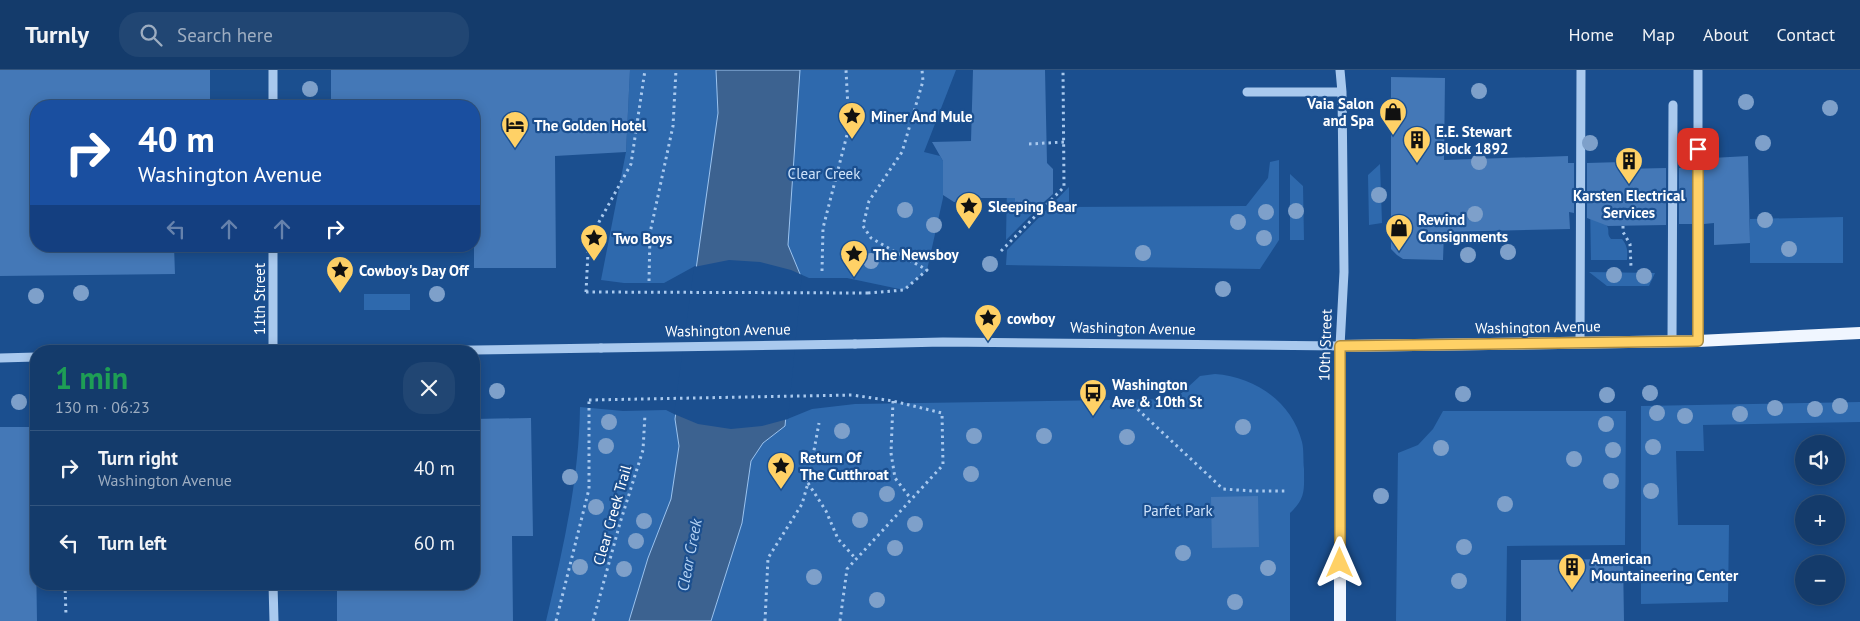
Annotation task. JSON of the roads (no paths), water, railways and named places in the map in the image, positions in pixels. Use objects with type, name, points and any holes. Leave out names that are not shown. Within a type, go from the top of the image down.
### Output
[{"type":"main road","name":"Washington Avenue","points":[[1340,346],[1698,341],[1860,333]]},
{"type":"main road","name":"10th Street","points":[[1340,346],[1340,621]]},
{"type":"street","points":[[273,70],[273,100]]},
{"type":"street","name":"10th Street","points":[[1340,70],[1342,92],[1344,272],[1340,346]]},
{"type":"street","points":[[1580,342],[1581,70]]},
{"type":"street","points":[[1698,71],[1698,341]]},
{"type":"street","points":[[1247,92],[1342,92]]},
{"type":"street","points":[[1672,341],[1673,105]]},
{"type":"street","name":"11th Street","points":[[273,252],[273,345]]},
{"type":"street","name":"Washington Avenue","points":[[480,350],[943,342],[1340,346]]},
{"type":"street","points":[[0,358],[30,357]]},
{"type":"street","points":[[273,590],[274,621]]},
{"type":"water","name":"Clear Creek","points":[[716,70],[800,70],[788,245],[800,274],[785,426],[763,443],[751,461],[742,523],[711,621],[629,621],[648,558],[671,499],[679,446],[675,419],[718,113]]},
{"type":"place","name":"Vaia Salon and Spa","points":[[1393,136]]},
{"type":"place","name":"Miner And Mule","points":[[852,140]]},
{"type":"place","name":"The Golden Hotel","points":[[515,149]]},
{"type":"place","name":"E.E. Stewart Block 1892","points":[[1417,164]]},
{"type":"place","name":"Karsten Electrical Services","points":[[1629,185]]},
{"type":"place","name":"Sleeping Bear","points":[[969,230]]},
{"type":"place","name":"Rewind Consignments","points":[[1399,252]]},
{"type":"place","name":"Two Boys","points":[[594,262]]},
{"type":"place","name":"The Newsboy","points":[[854,278]]},
{"type":"place","name":"Cowboy's Day Off","points":[[340,294]]},
{"type":"place","name":"cowboy","points":[[988,342]]},
{"type":"place","name":"Washington Ave & 10th St","points":[[1093,417]]},
{"type":"place","name":"Return Of The Cutthroat","points":[[781,490]]},
{"type":"place","name":"American Mountaineering Center","points":[[1572,591]]},
{"type":"park label","name":"Parfet Park","points":[[1178,510]]}]
